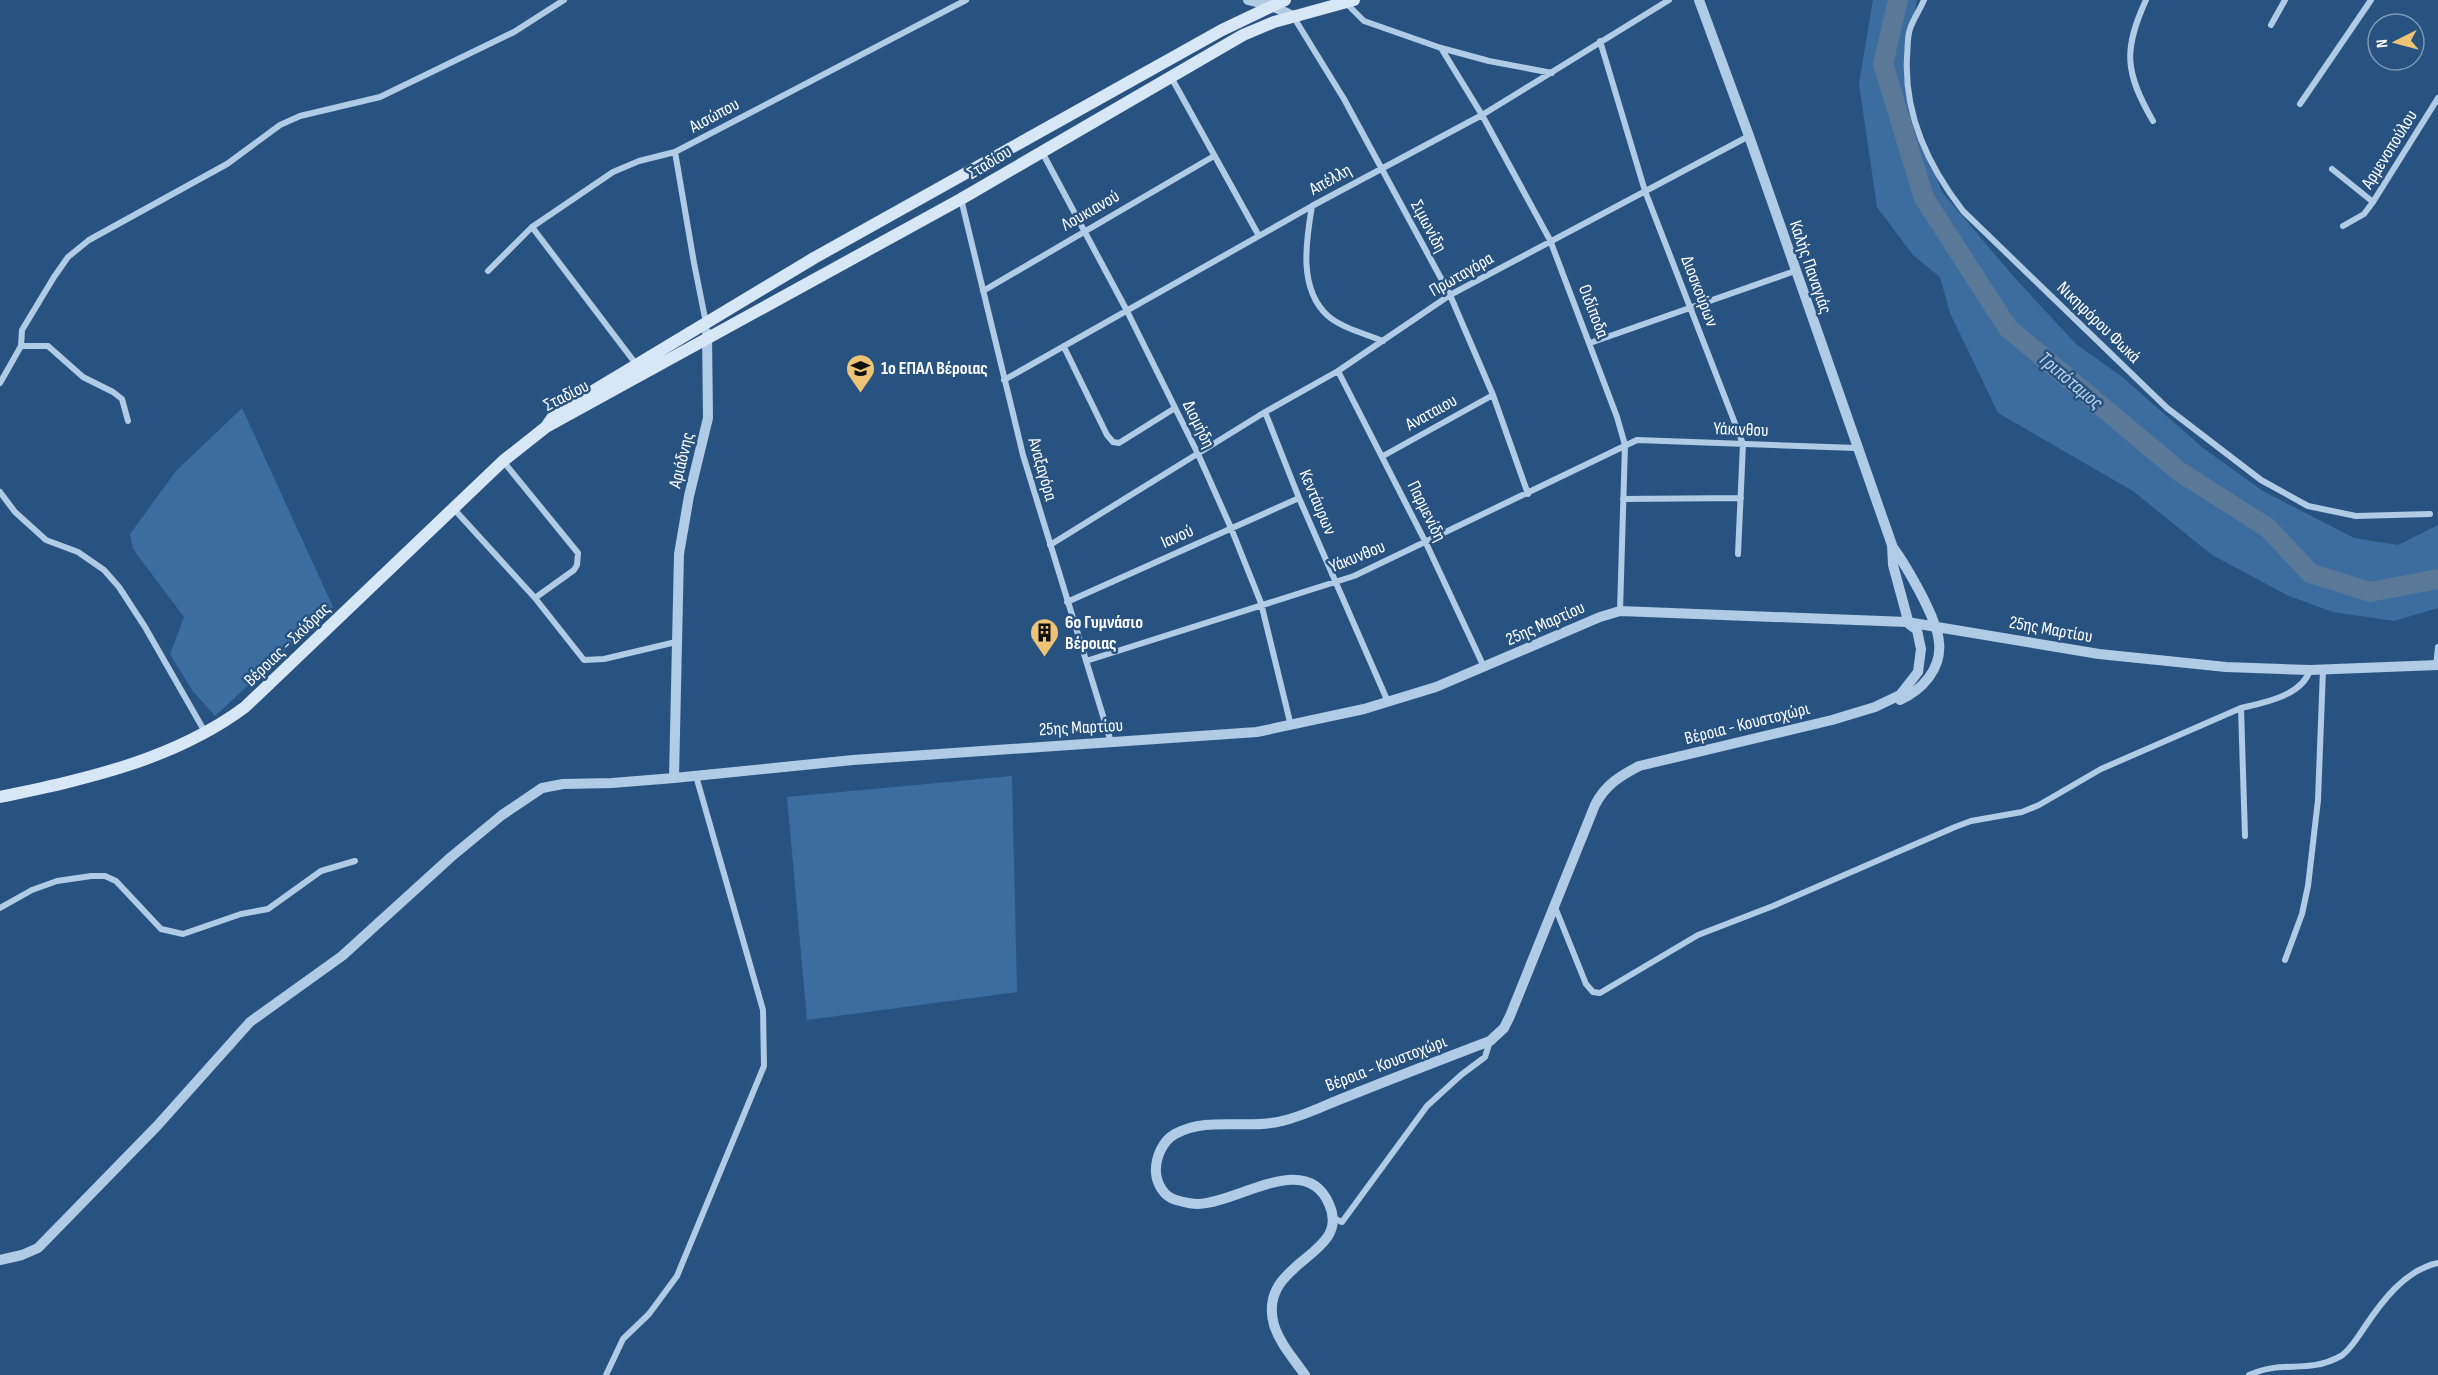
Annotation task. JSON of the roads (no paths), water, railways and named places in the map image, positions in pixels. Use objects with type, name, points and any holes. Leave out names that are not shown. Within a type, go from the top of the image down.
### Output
[{"type":"main road","name":"Σταδίου","points":[[546,427],[555,414],[814,258],[1213,35],[1285,0]]},
{"type":"main road","name":"Σταδίου","points":[[546,427],[559,422],[680,352],[707,340],[961,200],[1243,35],[1293,16],[1350,1]]},
{"type":"main road","name":"Βέροιας - Σκύδρας","points":[[0,796],[127,766],[179,747],[206,734],[245,707],[287,670],[502,461],[546,427]]},
{"type":"street","points":[[0,383],[21,346],[22,330],[54,277],[68,257],[89,240],[227,164],[280,125],[300,116],[380,97],[514,32],[564,0]]},
{"type":"street","name":"Αισώπου","points":[[488,271],[532,227],[613,172],[639,161],[675,152],[966,0]]},
{"type":"street","points":[[1248,0],[1272,6],[1293,16]]},
{"type":"street","name":"Απέλλη","points":[[1004,380],[1126,309],[1482,115],[1669,0]]},
{"type":"street","name":"Καλής Παναγιάς","points":[[1699,0],[1892,545],[1936,626]]},
{"type":"street","name":"Νικηφόρου Φωκά","points":[[1924,0],[1909,31],[1906,72],[1912,113],[1928,159],[1942,184],[1963,211],[2167,408],[2261,480],[2308,506],[2355,516],[2430,514]]},
{"type":"street","points":[[2146,0],[2132,33],[2130,57],[2139,98],[2153,121]]},
{"type":"street","points":[[2271,25],[2285,0]]},
{"type":"street","points":[[2300,104],[2371,0]]},
{"type":"street","points":[[1350,1],[1364,21],[1489,62],[1553,73]]},
{"type":"street","name":"Σιμωνίδη","points":[[1293,16],[1344,99],[1450,295],[1493,395],[1528,494]]},
{"type":"street","name":"Διοσκούρων","points":[[1600,41],[1645,191],[1743,444],[1738,554]]},
{"type":"street","name":"Οιδίποδα","points":[[1442,48],[1482,115],[1550,240],[1590,343],[1625,445],[1620,611]]},
{"type":"street","points":[[1170,76],[1259,236]]},
{"type":"street","name":"Αρμενοπούλου","points":[[2332,169],[2373,202],[2438,98]]},
{"type":"street","name":"Πρωταγόρα","points":[[1050,545],[1265,412],[1338,371],[1450,295],[1749,136]]},
{"type":"street","name":"Διομήδη","points":[[1042,151],[1126,309],[1198,454],[1231,528],[1261,603],[1291,726]]},
{"type":"street","name":"Αριάδνης","points":[[674,778],[678,554],[708,418],[706,323],[675,152]]},
{"type":"street","name":"Λουκιανού","points":[[983,291],[1214,156]]},
{"type":"street","name":"Αναξαγόρα","points":[[961,200],[1004,380],[1050,545],[1111,742]]},
{"type":"street","points":[[2343,226],[2364,214],[2373,202]]},
{"type":"street","points":[[1312,206],[1307,235],[1306,261],[1310,284],[1318,303],[1329,316],[1383,341]]},
{"type":"street","points":[[532,227],[636,364]]},
{"type":"street","points":[[1590,343],[1795,271]]},
{"type":"street","points":[[21,346],[48,346],[83,377],[122,399],[128,421]]},
{"type":"street","points":[[1065,346],[1107,435],[1113,442],[1119,443],[1175,408]]},
{"type":"street","name":"Παρμενίδη","points":[[1338,371],[1426,543],[1484,668]]},
{"type":"street","name":"Αναταιου","points":[[1383,456],[1493,395]]},
{"type":"street","name":"Κεντάυρων","points":[[1265,412],[1334,582],[1388,702]]},
{"type":"street","name":"Υάκινθου","points":[[1625,445],[1637,440],[1856,448]]},
{"type":"street","name":"Υάκυνθου","points":[[1086,661],[1373,568],[1625,445]]},
{"type":"street","points":[[502,461],[578,553],[578,565],[574,570],[535,598]]},
{"type":"street","points":[[0,492],[15,512],[46,540],[78,552],[104,570],[120,587],[206,734]]},
{"type":"street","name":"Ιανού","points":[[1067,602],[1299,498]]},
{"type":"street","points":[[1623,499],[1741,498]]},
{"type":"street","points":[[453,508],[535,598],[584,660],[604,659],[676,642]]},
{"type":"street","name":"Καλής Παναγιάς","points":[[1892,545],[1893,565],[1909,624]]},
{"type":"street","name":"25ης Μαρτίου","points":[[0,1260],[38,1248],[157,1126],[225,1047],[250,1022],[342,956],[451,857],[502,815],[542,788],[564,784],[674,778],[853,760],[1257,732],[1388,702],[1484,668],[1600,616],[1620,611],[1936,626],[2099,654],[2226,667],[2323,670],[2437,665]]},
{"type":"street","name":"Βέροια - Κουστοχώρι","points":[[1888,702],[1905,690],[1919,667],[1921,656],[1919,635],[1917,630],[1909,624]]},
{"type":"street","name":"Βέροια - Κουστοχώρι","points":[[1333,1218],[1331,1207],[1323,1190],[1307,1181],[1277,1182],[1198,1204],[1170,1199],[1157,1179],[1156,1165],[1159,1154],[1172,1135],[1186,1129],[1211,1124],[1241,1126],[1283,1121],[1490,1041],[1504,1028],[1510,1016],[1594,805],[1601,793],[1617,778],[1639,766],[1832,720],[1905,698],[1925,684],[1934,667],[1939,648],[1936,626]]},
{"type":"street","points":[[2437,665],[2438,647]]},
{"type":"street","points":[[1555,907],[1586,984],[1593,992],[1600,993],[1698,935],[1773,906],[1954,827],[1971,821],[2022,812],[2039,805],[2102,769],[2241,708],[2264,703],[2286,693],[2308,676],[2310,670]]},
{"type":"street","points":[[2285,960],[2302,914],[2308,886],[2318,800],[2323,670]]},
{"type":"street","points":[[2241,708],[2245,836]]},
{"type":"street","points":[[606,1375],[623,1339],[649,1314],[677,1276],[764,1066],[763,1010],[696,776]]},
{"type":"street","points":[[0,908],[32,890],[57,881],[105,876],[116,881],[161,929],[183,934],[241,914],[268,909],[321,871],[355,861]]},
{"type":"street","points":[[1305,1375],[1282,1342],[1274,1325],[1273,1298],[1280,1283],[1325,1241],[1331,1233],[1333,1218],[1342,1222],[1427,1106],[1485,1057],[1490,1041]]},
{"type":"street","points":[[2249,1375],[2279,1367],[2309,1370],[2327,1365],[2344,1355],[2380,1305],[2404,1280],[2423,1266],[2438,1263]]},
{"type":"waterway","name":"Τριπόταμος","points":[[1898,0],[1883,64],[1924,198],[2008,328],[2180,472],[2268,528],[2310,573],[2370,592],[2438,579]]},
{"type":"place","name":"1ο ΕΠΑΛ Βέροιας","points":[[860,394]]},
{"type":"place","name":"6ο Γυμνάσιο Βέροιας","points":[[1044,658]]}]
